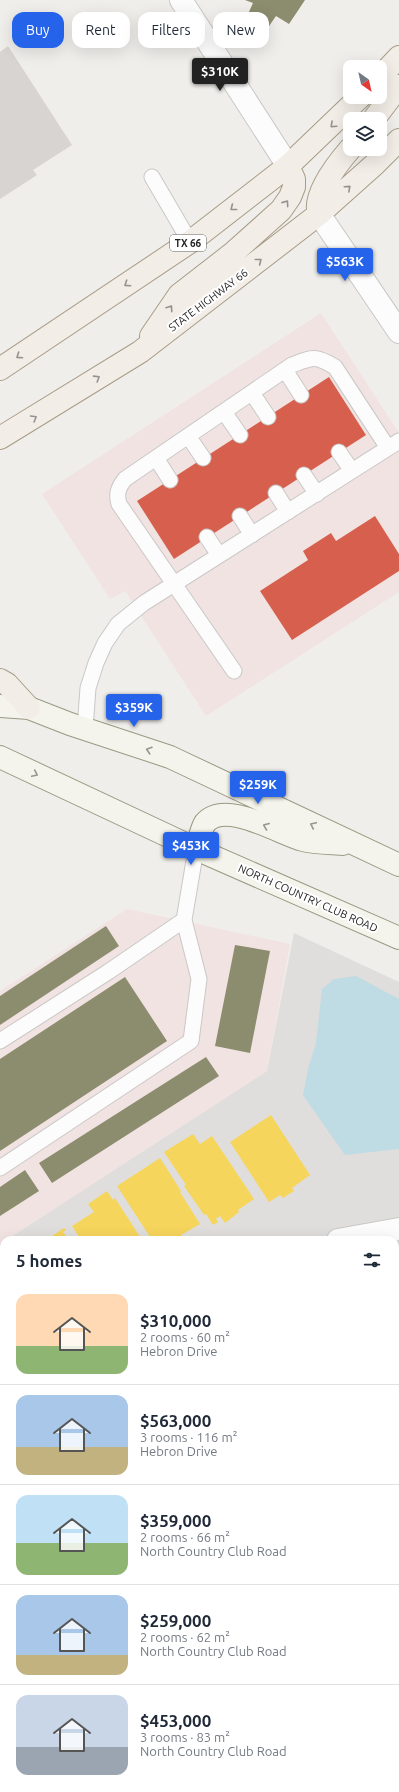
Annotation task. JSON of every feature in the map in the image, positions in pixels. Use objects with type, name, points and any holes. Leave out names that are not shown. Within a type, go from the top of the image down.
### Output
[{"type":"main road","points":[[387,70],[399,57]]},
{"type":"main road","points":[[379,112],[399,86]]},
{"type":"main road","name":"TX 66","points":[[0,368],[190,242],[288,166],[353,104]]},
{"type":"main road","name":"STATE HIGHWAY 66","points":[[0,438],[140,352],[319,214],[376,164],[399,140]]},
{"type":"main road","points":[[319,214],[317,209],[328,179],[345,156]]},
{"type":"main road","points":[[140,352],[179,295],[232,253],[281,210],[290,197],[294,187],[294,179],[288,166]]},
{"type":"main road","points":[[0,680],[7,684],[29,708]]},
{"type":"main road","points":[[0,706],[29,708],[85,729],[170,757],[399,865]]},
{"type":"main road","name":"NORTH COUNTRY CLUB ROAD","points":[[0,757],[196,849],[399,938]]},
{"type":"main road","points":[[196,849],[205,823],[225,814],[232,814],[304,840],[358,846]]},
{"type":"street","points":[[181,0],[288,166]]},
{"type":"street","points":[[319,214],[399,332]]},
{"type":"street","points":[[360,1236],[399,1229]]},
{"type":"lane","points":[[152,178],[190,242]]},
{"type":"lane","points":[[85,729],[88,688],[96,663],[105,643],[118,624],[144,604],[173,585],[394,445],[335,367],[325,361],[313,357],[292,365],[125,479],[119,487],[117,497],[119,504],[173,585],[234,671]]},
{"type":"lane","points":[[285,370],[301,395]]},
{"type":"lane","points":[[252,393],[268,417]]},
{"type":"lane","points":[[224,412],[240,435]]},
{"type":"lane","points":[[188,436],[203,458]]},
{"type":"lane","points":[[339,452],[352,471]]},
{"type":"lane","points":[[156,458],[170,480]]},
{"type":"lane","points":[[304,475],[316,494]]},
{"type":"lane","points":[[276,493],[288,512]]},
{"type":"lane","points":[[240,516],[252,534]]},
{"type":"lane","points":[[207,538],[220,555]]},
{"type":"lane","points":[[0,1168],[191,1041],[199,980],[184,920],[196,849]]},
{"type":"lane","points":[[0,1041],[108,972],[184,920]]},
{"type":"shaded area","points":[[321,313],[399,433],[399,592],[206,716],[125,591],[110,599],[42,494]]},
{"type":"shaded area","points":[[127,909],[290,944],[267,1071],[12,1236],[0,1236],[0,991]]},
{"type":"shaded area","points":[[294,933],[399,982],[399,1236],[12,1236],[267,1071]]},
{"type":"water","points":[[356,976],[399,999],[399,1149],[345,1155],[303,1095],[308,1069],[316,1043],[322,989],[334,979]]},
{"type":"building: Homes","points":[[271,1115],[310,1175],[292,1188],[294,1191],[283,1198],[280,1195],[269,1202],[230,1142]]},
{"type":"building: Homes","points":[[193,1134],[200,1144],[212,1136],[254,1199],[238,1210],[239,1212],[225,1223],[220,1216],[216,1219],[218,1222],[213,1225],[206,1214],[204,1215],[184,1186],[186,1185],[164,1152]]},
{"type":"building: Homes","points":[[160,1158],[200,1224],[182,1236],[149,1236],[117,1186]]},
{"type":"building: Homes","points":[[107,1191],[113,1200],[115,1198],[139,1236],[78,1236],[72,1226],[94,1212],[88,1204]]},
{"type":"building: Homes","points":[[64,1228],[66,1230],[63,1232],[66,1236],[52,1236]]},
{"type":"building: Shops","points":[[329,377],[366,435],[174,559],[137,501]]},
{"type":"building: Shops","points":[[375,516],[399,554],[399,571],[292,640],[260,591],[308,560],[303,551],[331,533],[336,541]]},
{"type":"building: Industry","points":[[245,0],[305,0],[289,24],[276,16],[269,26],[269,12],[249,12],[253,3]]},
{"type":"building: Industry","points":[[106,926],[119,946],[0,1025],[0,996]]},
{"type":"building: Industry","points":[[235,945],[270,951],[250,1053],[215,1046]]},
{"type":"building: Industry","points":[[125,977],[167,1041],[0,1151],[0,1059]]},
{"type":"building: Industry","points":[[206,1057],[219,1076],[52,1183],[39,1163]]},
{"type":"building: Industry","points":[[25,1170],[39,1191],[0,1216],[0,1187]]},
{"type":"building: Other","points":[[8,46],[72,145],[33,170],[37,175],[0,199],[0,52]]}]
